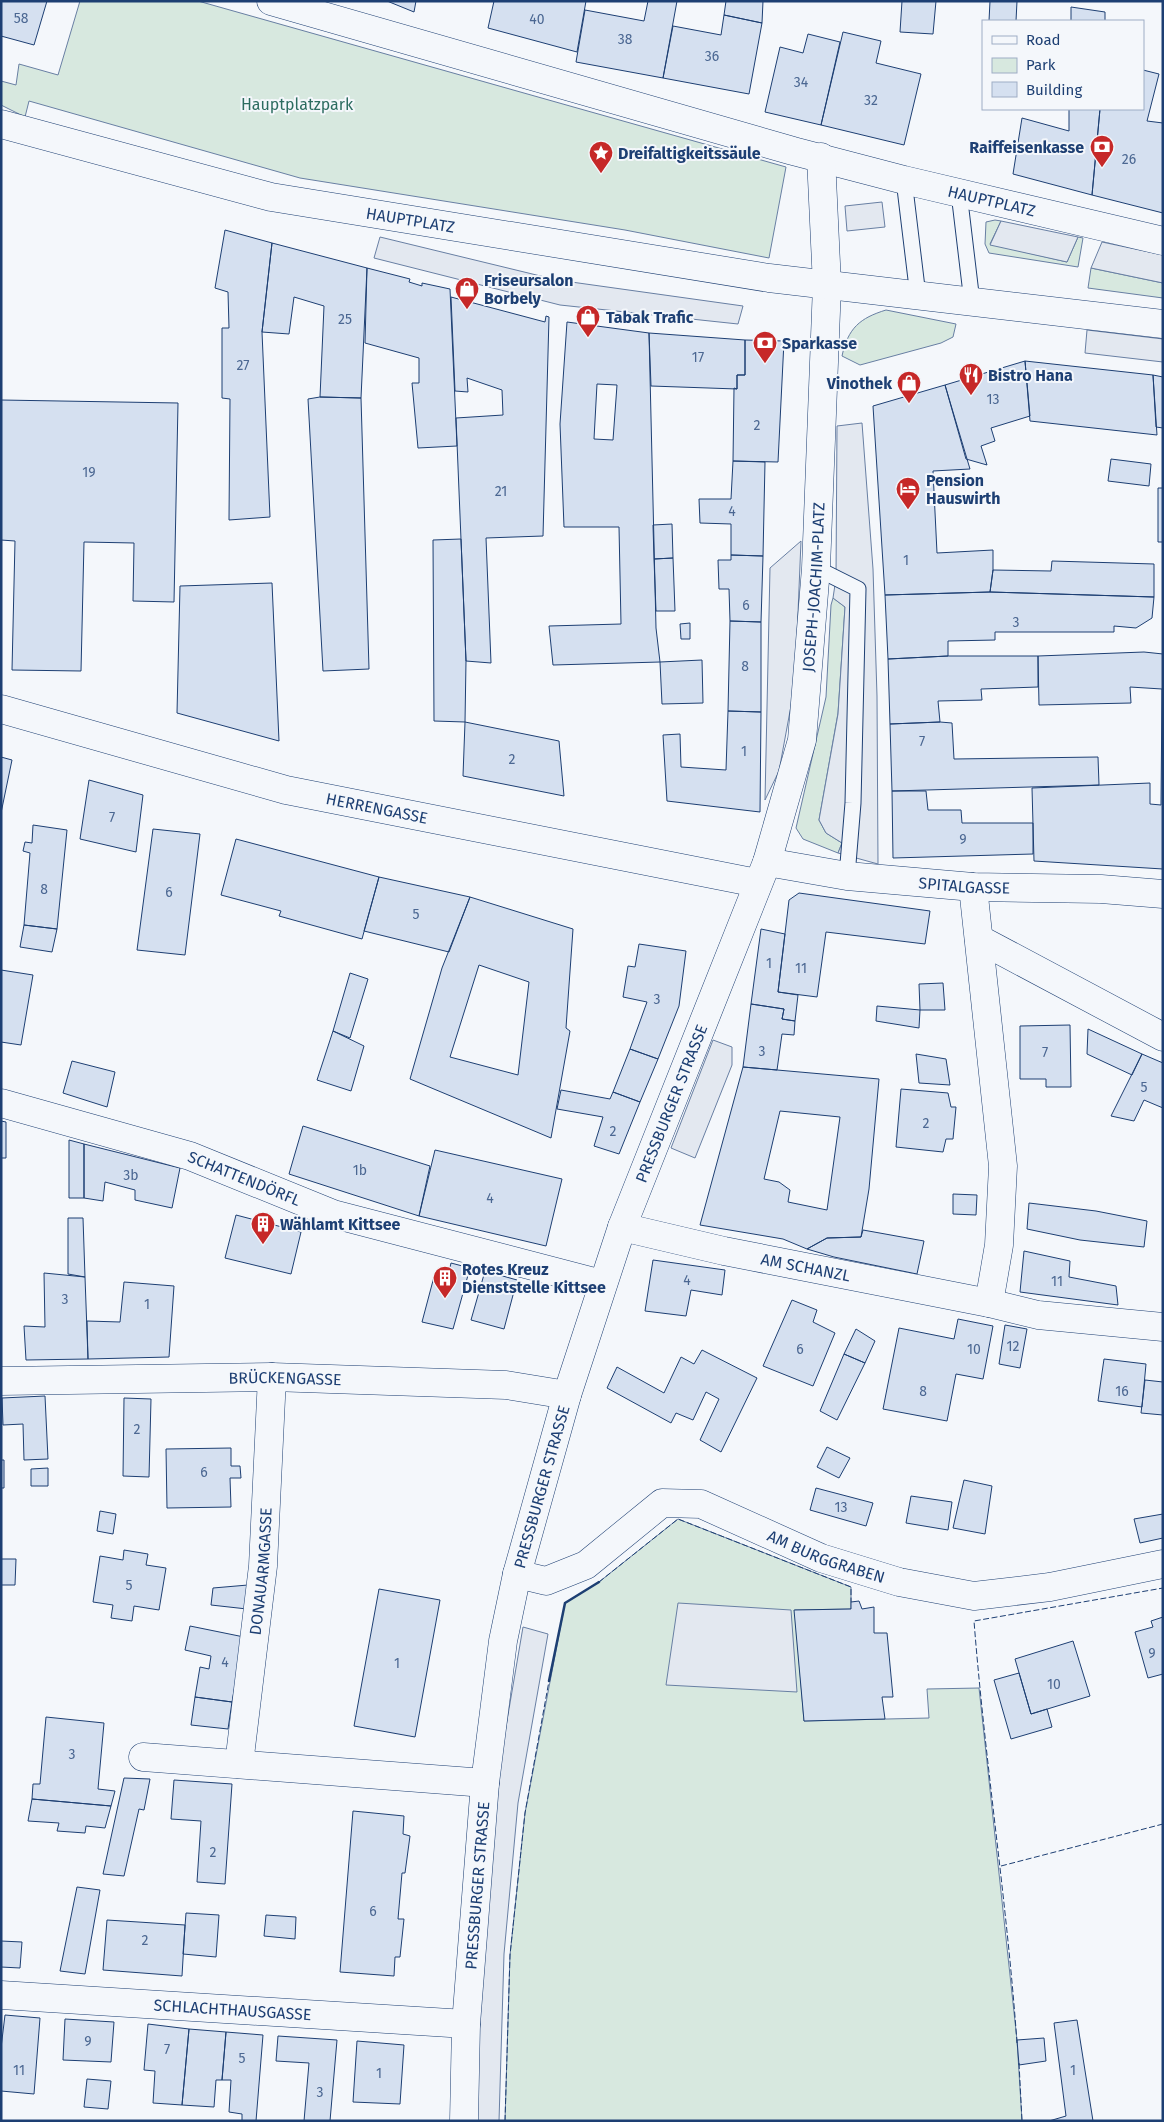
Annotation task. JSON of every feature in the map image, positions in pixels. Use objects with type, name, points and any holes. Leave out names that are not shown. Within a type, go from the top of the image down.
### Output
[{"type":"street","name":"HAUPTPLATZ","points":[[271,1],[793,151],[904,180],[1163,241]]},
{"type":"street","name":"HAUPTPLATZ","points":[[1,124],[271,197],[770,278],[1163,324]]},
{"type":"street","points":[[821,157],[827,285]]},
{"type":"street","name":"JOSEPH-JOACHIM-PLATZ","points":[[762,873],[802,740],[816,568],[827,285]]},
{"type":"street","name":"HERRENGASSE","points":[[1,710],[286,790],[762,873]]},
{"type":"street","name":"SPITALGASSE","points":[[762,873],[847,876],[973,887],[1101,889],[1163,894]]},
{"type":"street","name":"PRESSBURGER STRASSE","points":[[464,2121],[466,2024],[485,1782],[503,1641],[517,1574],[567,1395],[602,1284],[622,1227],[762,873]]},
{"type":"street","points":[[973,887],[1003,1166],[999,1245],[989,1303]]},
{"type":"street","points":[[979,939],[1163,1037]]},
{"type":"street","name":"SCHATTENDÖRFL","points":[[1,1103],[190,1156],[333,1214],[602,1284]]},
{"type":"street","name":"AM SCHANZL","points":[[622,1227],[724,1251],[989,1303],[1038,1315],[1163,1327]]},
{"type":"street","name":"BRÜCKENGASSE","points":[[1,1381],[272,1377],[506,1385],[567,1395]]},
{"type":"street","name":"DONAUARMGASSE","points":[[239,1764],[263,1566],[272,1377]]},
{"type":"street","name":"AM BURGGRABEN","points":[[517,1574],[546,1581],[586,1565],[662,1503],[701,1504],[821,1558],[899,1582],[974,1596],[1050,1587],[1163,1564]]},
{"type":"street","points":[[143,1757],[485,1782]]},
{"type":"street","name":"SCHLACHTHAUSGASSE","points":[[1,1995],[466,2024]]},
{"type":"lane","points":[[904,180],[918,296]]},
{"type":"lane","points":[[959,193],[972,302]]},
{"type":"lane","points":[[816,568],[858,589],[853,803],[847,876]]},
{"type":"green space","name":"Hauptplatzpark","points":[[80,1],[198,1],[786,167],[769,258],[625,230],[300,178],[29,101],[25,117],[1,105],[1,81],[16,85],[19,64],[58,75]]},
{"type":"green space","points":[[1001,221],[990,244],[1067,262],[1078,237],[1083,238],[1078,267],[989,253],[985,244],[986,222]]},
{"type":"green space","points":[[1091,268],[1163,283],[1163,298],[1088,288]]},
{"type":"green space","points":[[886,310],[956,324],[953,337],[941,343],[860,365],[842,356],[848,338],[856,326],[869,317]]},
{"type":"green space","points":[[833,598],[845,607],[838,713],[819,820],[826,833],[842,843],[838,853],[803,839],[796,828],[826,697],[831,605]]},
{"type":"green space","points":[[678,1519],[851,1587],[851,1609],[795,1610],[804,1721],[929,1718],[927,1689],[979,1688],[1017,2040],[1022,2121],[505,2121],[510,1955],[525,1813],[565,1603],[599,1582]]},
{"type":"shaded area","points":[[882,202],[885,227],[847,231],[845,206]]},
{"type":"shaded area","points":[[1001,221],[1078,237],[1067,262],[990,245]]},
{"type":"shaded area","points":[[380,237],[557,280],[743,306],[738,324],[560,305],[374,258]]},
{"type":"shaded area","points":[[1102,242],[1163,255],[1163,283],[1091,268]]},
{"type":"shaded area","points":[[1087,330],[1163,339],[1163,362],[1085,353]]},
{"type":"shaded area","points":[[862,423],[873,569],[877,696],[878,864],[838,853],[842,843],[826,833],[819,820],[838,714],[845,607],[833,598],[836,578],[837,426]]},
{"type":"shaded area","points":[[801,541],[795,684],[779,771],[765,800],[770,568]]},
{"type":"shaded area","points":[[713,1040],[732,1047],[732,1065],[695,1158],[671,1148]]},
{"type":"shaded area","points":[[678,1603],[791,1610],[797,1692],[666,1685]]},
{"type":"shaded area","points":[[523,1627],[548,1634],[518,1803],[504,1954],[499,2121],[474,2121],[483,1945],[502,1750]]},
{"type":"building","points":[[1,1],[47,1],[34,45],[1,36]]},
{"type":"building","points":[[387,1],[416,1],[414,12]]},
{"type":"building","points":[[494,1],[586,1],[577,52],[488,28]]},
{"type":"building","points":[[648,1],[677,1],[663,78],[576,62],[585,10],[644,21]]},
{"type":"building","points":[[726,1],[763,1],[762,23],[724,15]]},
{"type":"building","points":[[902,1],[936,1],[933,34],[900,32]]},
{"type":"building","points":[[990,1],[1017,1],[1016,20],[989,20]]},
{"type":"building","points":[[1071,7],[1105,12],[1105,20],[1071,20]]},
{"type":"building","points":[[724,15],[762,23],[749,94],[663,78],[673,26],[721,35]]},
{"type":"building","points":[[843,32],[881,41],[876,63],[921,74],[904,145],[821,125]]},
{"type":"building","points":[[808,34],[840,42],[821,125],[765,112],[780,47],[803,53]]},
{"type":"building","points":[[1144,70],[1159,74],[1147,121],[1163,123],[1163,213],[1092,195],[1100,110],[1144,110]]},
{"type":"building","points":[[1069,110],[1100,110],[1092,195],[1013,174],[1022,118],[1069,131]]},
{"type":"building","points":[[225,230],[272,243],[262,332],[270,517],[229,520],[230,399],[222,398],[222,328],[229,328],[228,292],[215,288]]},
{"type":"building","points":[[272,243],[367,268],[361,398],[320,397],[324,306],[294,297],[289,334],[262,332]]},
{"type":"building","points":[[367,268],[410,279],[409,282],[422,286],[422,283],[450,289],[457,446],[418,448],[412,383],[419,383],[419,358],[365,343]]},
{"type":"building","points":[[451,297],[545,322],[546,316],[549,317],[543,536],[486,538],[491,663],[466,661],[456,418],[503,415],[502,390],[467,378],[468,392],[455,391]]},
{"type":"building","points":[[567,322],[649,333],[656,628],[660,662],[553,665],[549,626],[621,624],[619,527],[564,527],[560,424]],"holes":[[[597,384],[617,385],[613,440],[594,439]]]},
{"type":"building","points":[[649,333],[745,340],[745,375],[737,375],[737,389],[651,386]]},
{"type":"building","points":[[745,340],[784,341],[778,462],[733,461],[734,388],[737,389],[737,375],[745,375]]},
{"type":"building","points":[[1025,361],[1153,375],[1157,435],[1030,421]]},
{"type":"building","points":[[1025,361],[1030,416],[991,428],[995,441],[981,446],[987,465],[966,459],[945,385]]},
{"type":"building","points":[[1153,375],[1163,377],[1163,428],[1156,427]]},
{"type":"building","name":"Pension Hauswirth","points":[[945,385],[970,469],[933,471],[937,553],[993,550],[990,592],[885,595],[873,406]]},
{"type":"building","points":[[320,397],[361,398],[369,669],[323,671],[308,399]]},
{"type":"building","points":[[1,400],[178,403],[174,602],[133,601],[134,543],[84,542],[81,671],[12,670],[15,541],[1,540]]},
{"type":"building","points":[[1111,459],[1151,464],[1149,486],[1108,481]]},
{"type":"building","points":[[733,461],[765,462],[763,556],[731,555],[731,524],[700,523],[699,499],[731,499]]},
{"type":"building","points":[[1158,488],[1163,488],[1163,542],[1158,542]]},
{"type":"building","points":[[672,524],[673,558],[654,559],[653,525]]},
{"type":"building","points":[[461,539],[466,661],[465,722],[434,721],[433,540]]},
{"type":"building","points":[[731,555],[763,556],[761,622],[730,621],[729,589],[719,589],[718,560],[731,560]]},
{"type":"building","points":[[673,558],[675,611],[656,611],[654,559]]},
{"type":"building","points":[[1052,561],[1154,564],[1154,597],[990,592],[993,570],[1051,571]]},
{"type":"building","points":[[272,583],[279,741],[177,713],[180,586]]},
{"type":"building","points":[[990,592],[1154,597],[1152,618],[1136,628],[1114,626],[1114,632],[995,632],[995,640],[948,641],[948,656],[888,659],[885,595]]},
{"type":"building","points":[[730,621],[761,622],[761,712],[728,711]]},
{"type":"building","points":[[690,623],[690,639],[681,639],[680,624]]},
{"type":"building","points":[[1144,652],[1163,654],[1163,869],[1034,861],[1032,788],[1150,783],[1150,804],[1161,805],[1162,689],[1130,687],[1131,703],[1039,705],[1038,656]]},
{"type":"building","points":[[948,656],[1038,656],[1038,687],[981,689],[982,700],[938,701],[940,722],[890,724],[888,659]]},
{"type":"building","points":[[702,660],[703,703],[662,704],[660,662]]},
{"type":"building","points":[[728,711],[761,712],[760,812],[667,801],[663,735],[680,734],[681,767],[726,770]]},
{"type":"building","points":[[465,722],[559,741],[564,796],[463,776]]},
{"type":"building","points":[[952,723],[954,759],[1098,757],[1099,785],[892,791],[890,724]]},
{"type":"building","points":[[1,757],[12,760],[1,813]]},
{"type":"building","points":[[89,780],[143,795],[136,852],[80,839]]},
{"type":"building","points":[[892,791],[926,791],[928,810],[961,810],[962,823],[1033,823],[1033,854],[893,858]]},
{"type":"building","points":[[33,825],[67,830],[57,929],[24,925],[30,853],[23,851],[25,842],[32,843]]},
{"type":"building","points":[[153,829],[200,834],[185,955],[137,950]]},
{"type":"building","points":[[236,839],[379,877],[362,939],[279,916],[281,911],[221,895]]},
{"type":"building","points":[[379,877],[470,897],[449,952],[364,931]]},
{"type":"building","points":[[799,893],[930,911],[925,944],[826,932],[817,997],[778,992],[789,900]]},
{"type":"building","points":[[470,897],[573,929],[566,1028],[570,1031],[551,1138],[410,1079],[442,968]],"holes":[[[479,965],[529,982],[518,1075],[450,1057]]]},
{"type":"building","points":[[24,925],[57,929],[52,952],[20,947]]},
{"type":"building","points":[[761,929],[785,934],[778,992],[798,995],[795,1021],[782,1019],[784,1009],[751,1004]]},
{"type":"building","points":[[639,944],[686,951],[679,1006],[658,1059],[630,1049],[647,1002],[623,997],[628,966],[635,967]]},
{"type":"building","points":[[1,970],[33,975],[21,1045],[1,1042]]},
{"type":"building","points":[[350,973],[368,979],[350,1038],[333,1031]]},
{"type":"building","points":[[943,983],[945,1010],[920,1010],[919,984]]},
{"type":"building","points":[[751,1004],[784,1009],[782,1019],[795,1021],[794,1035],[782,1034],[777,1070],[743,1067]]},
{"type":"building","points":[[877,1006],[920,1010],[919,1028],[876,1021]]},
{"type":"building","points":[[1070,1025],[1071,1087],[1046,1087],[1046,1079],[1020,1079],[1020,1026]]},
{"type":"building","points":[[1088,1029],[1142,1054],[1132,1075],[1087,1054]]},
{"type":"building","points":[[333,1031],[364,1046],[351,1091],[317,1080]]},
{"type":"building","points":[[630,1049],[658,1059],[640,1102],[613,1092]]},
{"type":"building","points":[[916,1054],[946,1059],[950,1085],[919,1083]]},
{"type":"building","points":[[1142,1054],[1163,1063],[1163,1108],[1144,1100],[1134,1121],[1111,1116]]},
{"type":"building","points":[[72,1061],[115,1072],[107,1107],[63,1093]]},
{"type":"building","points":[[743,1067],[879,1079],[869,1189],[861,1237],[827,1238],[807,1249],[783,1239],[700,1225]],"holes":[[[780,1111],[840,1117],[827,1210],[788,1202],[790,1190],[779,1182],[764,1179]]]},
{"type":"building","points":[[901,1089],[948,1093],[951,1107],[956,1107],[953,1139],[946,1139],[943,1152],[896,1147]]},
{"type":"building","points":[[561,1090],[610,1099],[613,1092],[640,1102],[619,1154],[594,1146],[603,1117],[557,1109]]},
{"type":"building","points":[[1,1121],[6,1122],[6,1158],[1,1158]]},
{"type":"building","points":[[303,1126],[430,1166],[419,1216],[289,1174]]},
{"type":"building","points":[[69,1140],[84,1144],[84,1198],[69,1198]]},
{"type":"building","points":[[84,1144],[180,1168],[172,1208],[135,1200],[135,1190],[105,1182],[103,1201],[84,1198]]},
{"type":"building","points":[[435,1150],[562,1179],[546,1246],[419,1216]]},
{"type":"building","points":[[953,1194],[977,1195],[976,1215],[953,1214]]},
{"type":"building","points":[[1029,1203],[1096,1211],[1147,1221],[1144,1247],[1080,1240],[1027,1229]]},
{"type":"building","name":"Wählamt Kittsee","points":[[236,1215],[301,1232],[291,1274],[225,1258]]},
{"type":"building","points":[[68,1218],[83,1218],[85,1277],[68,1274]]},
{"type":"building","points":[[863,1230],[924,1241],[917,1274],[834,1257],[807,1249],[827,1238],[861,1237]]},
{"type":"building","points":[[1024,1251],[1070,1261],[1069,1277],[1116,1286],[1118,1305],[1020,1292]]},
{"type":"building","points":[[653,1260],[725,1270],[722,1295],[691,1290],[686,1316],[645,1311]]},
{"type":"building","name":"Rotes Kreuz Dienststelle Kittsee","points":[[451,1263],[470,1268],[453,1329],[422,1322],[435,1273],[448,1276]]},
{"type":"building","points":[[485,1271],[517,1280],[504,1329],[471,1320]]},
{"type":"building","points":[[44,1273],[85,1277],[88,1359],[26,1360],[24,1326],[45,1327]]},
{"type":"building","points":[[124,1282],[174,1286],[169,1357],[88,1359],[87,1321],[120,1322]]},
{"type":"building","points":[[792,1300],[817,1310],[813,1322],[835,1333],[813,1386],[763,1366]]},
{"type":"building","points":[[958,1319],[993,1326],[983,1379],[956,1374],[947,1421],[883,1409],[899,1328],[954,1339]]},
{"type":"building","points":[[1005,1325],[1027,1329],[1020,1368],[999,1364]]},
{"type":"building","points":[[856,1329],[875,1341],[865,1363],[844,1354]]},
{"type":"building","points":[[702,1350],[757,1378],[721,1452],[700,1440],[719,1399],[706,1392],[693,1420],[676,1413],[671,1423],[607,1388],[617,1367],[664,1393],[681,1357],[694,1364]]},
{"type":"building","points":[[844,1354],[865,1363],[837,1420],[820,1411]]},
{"type":"building","points":[[1104,1359],[1146,1364],[1142,1407],[1098,1401]]},
{"type":"building","points":[[1145,1380],[1163,1382],[1163,1415],[1141,1413]]},
{"type":"building","points":[[45,1396],[48,1459],[24,1460],[23,1424],[3,1425],[2,1398]]},
{"type":"building","points":[[124,1398],[151,1399],[149,1477],[123,1476]]},
{"type":"building","points":[[827,1447],[850,1458],[839,1478],[817,1467]]},
{"type":"building","points":[[231,1448],[231,1466],[240,1466],[241,1478],[230,1478],[231,1507],[167,1508],[166,1449]]},
{"type":"building","points":[[1,1460],[4,1460],[4,1488],[1,1488]]},
{"type":"building","points":[[48,1468],[48,1486],[31,1486],[31,1469]]},
{"type":"building","points":[[964,1480],[992,1486],[985,1534],[953,1528]]},
{"type":"building","points":[[816,1488],[873,1503],[866,1526],[810,1510]]},
{"type":"building","points":[[911,1496],[952,1502],[948,1530],[906,1523]]},
{"type":"building","points":[[100,1511],[116,1514],[113,1534],[97,1531]]},
{"type":"building","points":[[1163,1514],[1163,1538],[1140,1543],[1134,1519]]},
{"type":"building","points":[[124,1550],[148,1554],[146,1565],[166,1568],[159,1610],[134,1606],[132,1621],[111,1618],[113,1605],[93,1602],[100,1556],[123,1560]]},
{"type":"building","points":[[1,1559],[16,1559],[15,1585],[1,1585]]},
{"type":"building","points":[[248,1585],[247,1609],[211,1605],[213,1588]]},
{"type":"building","points":[[379,1589],[440,1600],[415,1737],[354,1726]]},
{"type":"building","points":[[859,1601],[862,1609],[874,1607],[874,1633],[887,1633],[893,1697],[882,1697],[885,1719],[804,1721],[794,1610],[851,1609],[851,1602]]},
{"type":"building","points":[[1163,1617],[1163,1674],[1148,1678],[1135,1632],[1153,1627],[1151,1621]]},
{"type":"building","points":[[190,1626],[244,1637],[232,1702],[195,1697],[200,1667],[209,1669],[211,1656],[185,1650]]},
{"type":"building","points":[[1073,1641],[1090,1696],[1031,1714],[1015,1659]]},
{"type":"building","points":[[1019,1673],[1031,1714],[1047,1709],[1052,1727],[1011,1739],[994,1680]]},
{"type":"building","points":[[195,1697],[232,1702],[228,1729],[191,1725]]},
{"type":"building","points":[[46,1717],[104,1723],[98,1789],[115,1791],[111,1806],[32,1799],[33,1784],[40,1784]]},
{"type":"building","points":[[124,1778],[150,1779],[144,1810],[139,1809],[124,1876],[103,1874]]},
{"type":"building","points":[[174,1780],[232,1784],[225,1884],[197,1882],[201,1821],[171,1819]]},
{"type":"building","points":[[32,1799],[111,1806],[105,1828],[86,1826],[85,1833],[57,1831],[59,1823],[28,1821]]},
{"type":"building","points":[[353,1811],[404,1816],[403,1834],[410,1836],[405,1873],[402,1873],[398,1919],[404,1919],[400,1957],[395,1957],[394,1976],[340,1972]]},
{"type":"building","points":[[77,1887],[100,1890],[85,1974],[60,1971]]},
{"type":"building","points":[[186,1913],[219,1915],[216,1957],[183,1954]]},
{"type":"building","points":[[266,1915],[296,1917],[295,1939],[264,1936]]},
{"type":"building","points":[[107,1920],[185,1925],[182,1976],[103,1970]]},
{"type":"building","points":[[1,1941],[22,1942],[20,1968],[1,1967]]},
{"type":"building","points":[[5,2015],[40,2018],[34,2094],[1,2091],[1,2048]]},
{"type":"building","points":[[65,2019],[114,2022],[111,2062],[63,2060]]},
{"type":"building","points":[[1077,2020],[1093,2121],[1049,2121],[1066,2116],[1054,2023]]},
{"type":"building","points":[[148,2024],[189,2029],[182,2105],[153,2103],[155,2071],[144,2070]]},
{"type":"building","points":[[189,2029],[226,2032],[222,2080],[216,2080],[214,2107],[182,2105]]},
{"type":"building","points":[[226,2032],[263,2035],[256,2121],[242,2121],[242,2114],[229,2112],[231,2080],[222,2080]]},
{"type":"building","points":[[278,2036],[337,2040],[330,2121],[304,2121],[309,2063],[276,2061]]},
{"type":"building","points":[[1044,2038],[1046,2061],[1019,2065],[1017,2040]]},
{"type":"building","points":[[357,2041],[404,2045],[400,2104],[353,2102]]},
{"type":"building","points":[[87,2079],[111,2081],[108,2109],[84,2107]]},
{"type":"fence","points":[[599,1582],[678,1519],[851,1587],[851,1602]]},
{"type":"fence","points":[[1017,2043],[1008,1937],[974,1621],[1163,1588]]},
{"type":"fence","points":[[505,2121],[510,1955],[525,1813],[549,1681]]},
{"type":"fence","points":[[1001,1866],[1163,1824]]},
{"type":"fence","points":[[1019,2063],[1022,2121]]},
{"type":"wall","points":[[549,1681],[565,1603],[599,1582]]},
{"type":"place","name":"Raiffeisenkasse","points":[[1102,168]]},
{"type":"place","name":"Dreifaltigkeitssäule","points":[[601,174]]},
{"type":"place","name":"Friseursalon Borbely","points":[[467,310]]},
{"type":"place","name":"Tabak Trafic","points":[[588,338]]},
{"type":"place","name":"Sparkasse","points":[[765,364]]},
{"type":"place","name":"Bistro Hana","points":[[971,396]]},
{"type":"place","name":"Vinothek","points":[[909,404]]},
{"type":"place","name":"Pension Hauswirth","points":[[908,510]]},
{"type":"place","name":"Wählamt Kittsee","points":[[263,1245]]},
{"type":"place","name":"Rotes Kreuz Dienststelle Kittsee","points":[[445,1299]]}]
